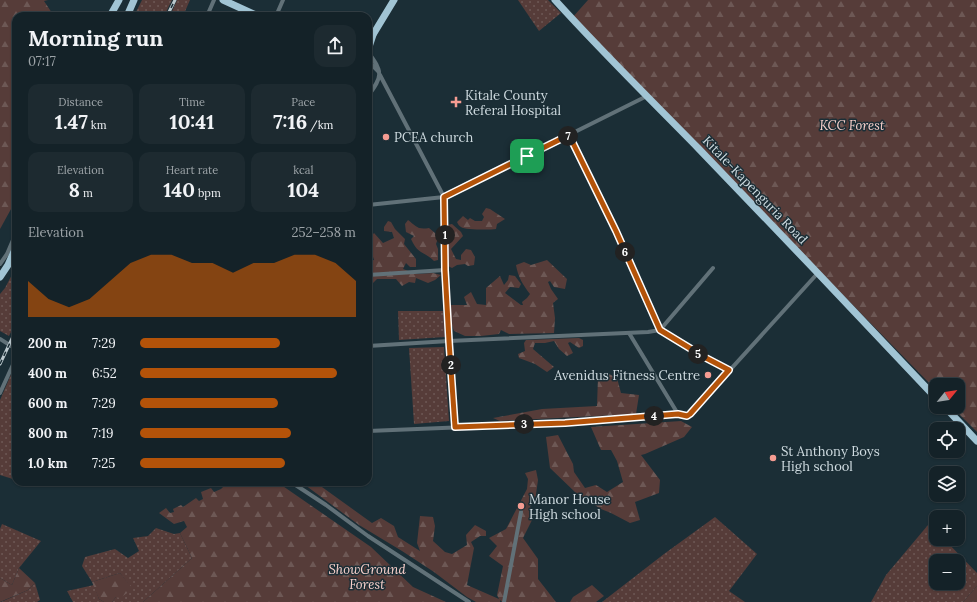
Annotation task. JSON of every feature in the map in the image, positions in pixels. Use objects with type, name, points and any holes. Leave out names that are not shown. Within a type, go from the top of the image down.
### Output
[{"type":"highway","points":[[112,12],[119,0]]},
{"type":"highway","points":[[129,12],[134,0]]},
{"type":"highway","points":[[224,0],[247,12]]},
{"type":"highway","points":[[372,35],[394,0]]},
{"type":"highway","name":"Kitale-Kapenguria Road","points":[[555,0],[768,221],[817,274],[867,324],[929,390]]},
{"type":"highway","points":[[372,39],[374,33]]},
{"type":"highway","points":[[0,277],[12,256]]},
{"type":"highway","points":[[952,414],[977,441]]},
{"type":"street","points":[[209,12],[214,0]]},
{"type":"street","points":[[278,12],[283,0]]},
{"type":"street","points":[[372,57],[444,197],[445,270],[455,427]]},
{"type":"street","points":[[372,65],[380,74]]},
{"type":"street","points":[[372,89],[380,74]]},
{"type":"street","points":[[372,205],[444,197],[647,96]]},
{"type":"street","points":[[569,135],[616,231],[660,330],[729,370]]},
{"type":"street","points":[[0,264],[8,254],[12,244]]},
{"type":"street","points":[[372,346],[648,332],[660,330],[713,268]]},
{"type":"street","points":[[372,275],[445,270]]},
{"type":"street","points":[[372,431],[565,423],[678,414],[687,416],[817,274]]},
{"type":"street","points":[[629,333],[678,414]]},
{"type":"street","points":[[0,339],[12,347]]},
{"type":"street","points":[[0,393],[12,367]]},
{"type":"street","points":[[297,486],[368,536],[468,602]]},
{"type":"street","points":[[504,602],[521,512]]},
{"type":"green space","points":[[0,0],[48,0],[44,1],[51,12],[12,12],[12,207],[0,229]]},
{"type":"green space","points":[[142,0],[172,0],[166,12],[136,12]]},
{"type":"green space","points":[[177,0],[190,0],[185,12],[172,12]]},
{"type":"green space","points":[[518,0],[548,0],[561,13],[539,31]]},
{"type":"green space","name":"KCC Forest","points":[[588,0],[977,0],[977,432],[959,414],[965,414],[965,378],[929,378],[929,383],[572,18]]},
{"type":"green space","points":[[486,208],[505,219],[497,224],[496,229],[467,229],[460,227],[457,222],[463,216],[468,220],[470,218],[475,221],[482,221],[484,217],[482,214]]},
{"type":"green space","points":[[408,220],[417,227],[429,228],[435,233],[438,238],[436,244],[438,249],[438,260],[434,261],[416,248],[411,239],[414,236],[406,232],[405,224]]},
{"type":"green space","points":[[388,221],[391,222],[395,229],[405,239],[404,244],[416,259],[416,267],[410,267],[406,263],[403,269],[417,274],[433,273],[441,275],[428,283],[416,278],[415,283],[409,282],[402,286],[396,279],[377,279],[372,283],[372,260],[374,260],[372,253],[372,235],[374,233],[383,243],[394,238],[392,232],[384,231],[384,227]]},
{"type":"green space","points":[[452,224],[461,232],[463,236],[451,249],[456,259],[461,260],[461,255],[466,249],[471,250],[475,257],[474,265],[457,265],[452,268],[448,266],[447,225]]},
{"type":"green space","points":[[547,260],[567,279],[565,289],[554,287],[550,281],[548,282],[558,299],[553,303],[555,318],[554,333],[509,334],[501,330],[499,334],[465,336],[454,331],[449,317],[451,305],[467,305],[464,297],[471,292],[477,304],[486,305],[486,288],[500,276],[504,285],[508,280],[509,275],[515,276],[521,284],[519,288],[510,287],[505,293],[523,305],[522,302],[530,294],[521,281],[516,265],[524,262],[531,265]]},
{"type":"green space","points":[[12,275],[12,330],[9,336],[0,331],[0,294]]},
{"type":"green space","points":[[398,311],[443,311],[445,337],[399,340]]},
{"type":"green space","points":[[579,338],[583,340],[583,346],[579,348],[570,342],[568,343],[573,353],[567,356],[559,349],[554,341],[535,343],[533,349],[554,367],[547,372],[535,364],[519,358],[518,354],[525,351],[524,343],[526,340]]},
{"type":"green space","points":[[444,347],[449,421],[414,424],[409,348]]},
{"type":"green space","points":[[12,372],[12,479],[0,475],[0,400]]},
{"type":"green space","points":[[607,373],[617,378],[621,393],[639,395],[636,414],[500,421],[493,418],[542,409],[597,406],[598,377]]},
{"type":"green space","points":[[681,421],[692,427],[684,437],[641,455],[660,480],[659,493],[635,502],[640,520],[630,523],[601,509],[576,493],[550,468],[546,437],[558,435],[573,464],[574,472],[585,488],[596,485],[607,492],[623,482],[617,461],[611,450],[601,450],[591,427]]},
{"type":"green space","points":[[536,470],[538,480],[535,501],[530,506],[533,518],[523,538],[538,559],[538,579],[556,602],[502,602],[500,600],[500,602],[476,602],[434,572],[359,525],[306,486],[321,486],[372,523],[381,518],[394,526],[398,537],[420,551],[417,543],[420,516],[433,517],[435,526],[433,541],[445,552],[452,554],[467,545],[466,535],[475,525],[486,531],[486,536],[480,536],[471,542],[474,548],[467,585],[499,599],[497,595],[503,566],[489,556],[497,546],[489,538],[506,529],[527,489],[528,479],[525,473]]},
{"type":"green space","name":"ShowGround Forest","points":[[224,486],[283,486],[371,547],[413,587],[446,602],[143,602],[192,558],[180,533],[187,527],[184,521],[174,524],[159,513],[166,508],[170,513],[174,512],[173,509],[181,505],[183,507],[196,498],[199,501],[203,499],[201,492],[211,488],[214,492]]},
{"type":"green space","points":[[715,517],[757,554],[729,591],[745,602],[602,602],[664,554]]},
{"type":"green space","points":[[2,524],[41,541],[19,568],[12,585],[0,578],[0,529]]},
{"type":"green space","points":[[928,525],[929,546],[951,546],[959,554],[929,554],[929,590],[965,590],[965,561],[977,573],[977,586],[963,602],[871,602],[886,575]]},
{"type":"green space","points":[[156,528],[174,534],[180,533],[192,558],[143,602],[112,602],[116,597],[132,589],[120,573],[92,582],[82,566],[85,557],[115,549],[128,558],[139,551],[133,538],[148,536]]},
{"type":"green space","points":[[19,568],[35,583],[28,590],[0,602],[0,578],[12,585]]},
{"type":"green space","points":[[120,573],[133,589],[120,598],[116,597],[112,602],[104,602],[99,599],[92,582]]},
{"type":"green space","points":[[35,583],[40,600],[37,602],[1,602],[28,590]]},
{"type":"green space","points":[[94,585],[99,599],[104,602],[73,602],[67,591]]},
{"type":"green space","points":[[592,585],[604,596],[596,602],[570,602],[573,597]]},
{"type":"green space","points":[[977,586],[977,602],[963,602]]},
{"type":"railway","points":[[169,12],[175,0]]},
{"type":"railway","points":[[0,364],[12,338]]},
{"type":"place","name":"Kitale County Referal Hospital","points":[[456,102]]},
{"type":"place","name":"PCEA church","points":[[386,137]]},
{"type":"place","name":"Avenidus Fitness Centre","points":[[708,375]]},
{"type":"place","name":"St Anthony Boys High school","points":[[773,458]]},
{"type":"place","name":"Manor House High school","points":[[521,506]]},
{"type":"route","points":[[569,135],[616,231],[660,330],[729,370],[687,416],[678,414],[565,423],[455,427],[445,270],[444,197],[527,156],[569,135]]}]
